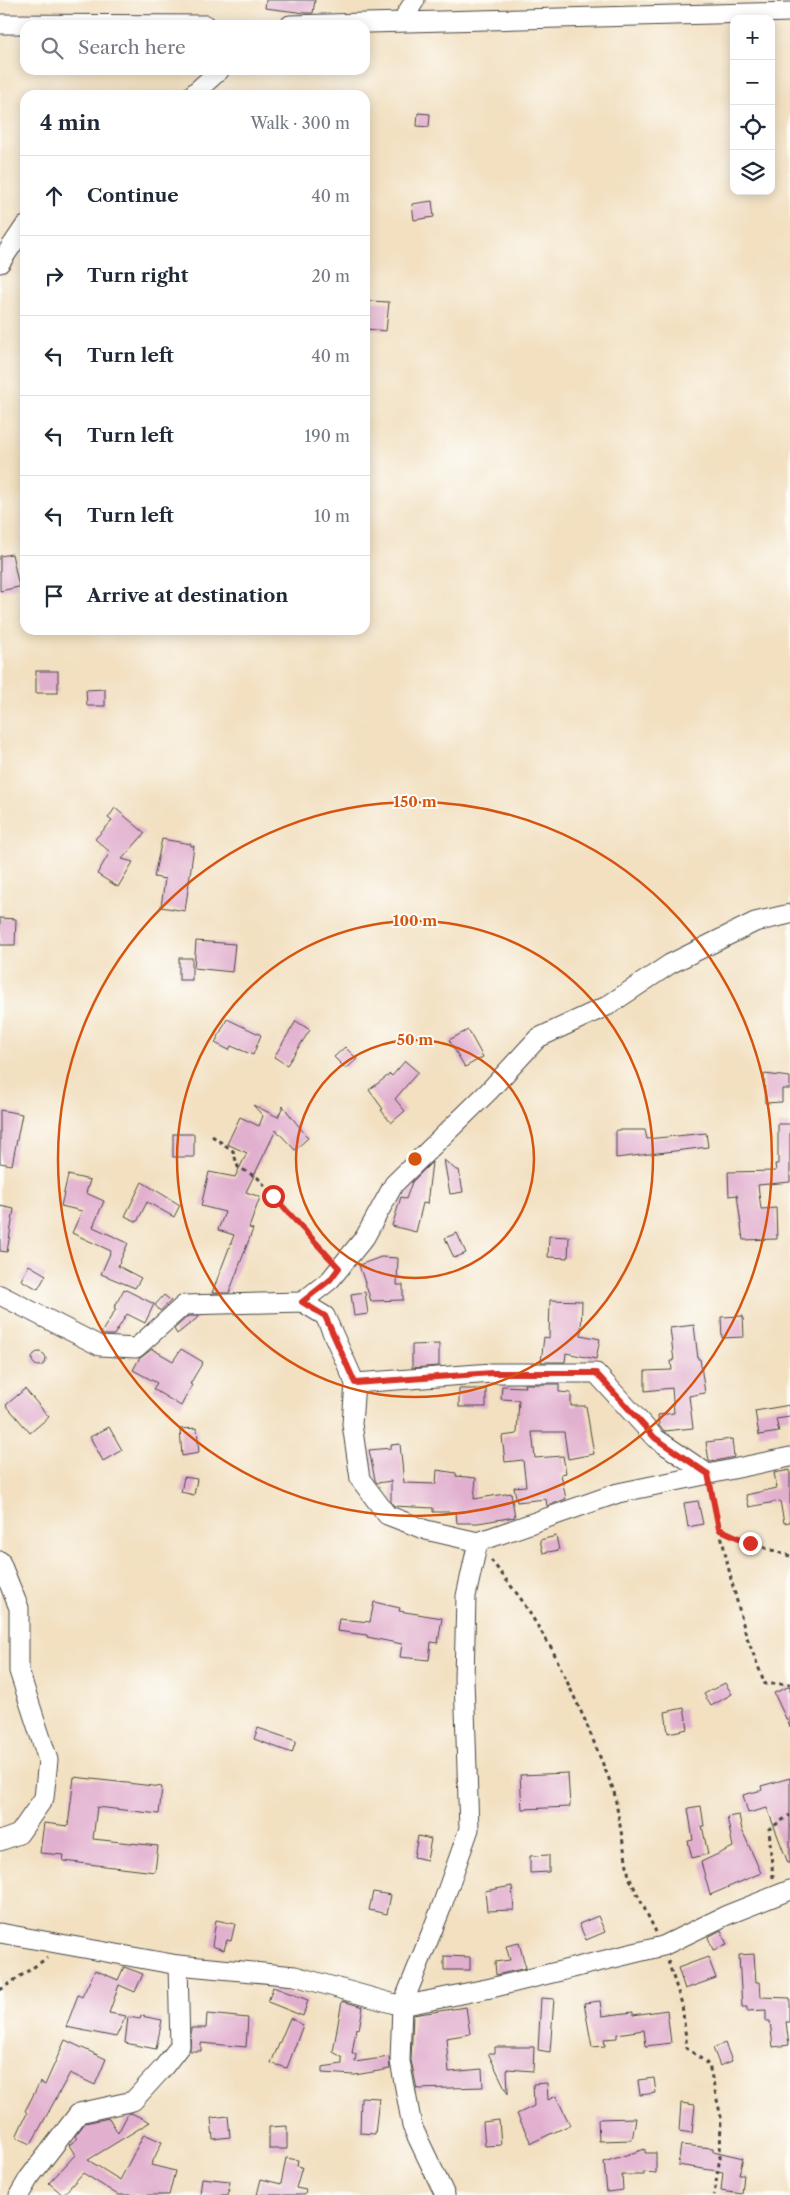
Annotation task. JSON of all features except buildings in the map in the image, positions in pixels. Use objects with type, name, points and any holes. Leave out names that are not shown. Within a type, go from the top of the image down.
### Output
[{"type":"street","points":[[402,21],[415,0]]},
{"type":"street","points":[[370,22],[790,12]]},
{"type":"street","points":[[0,24],[20,24]]},
{"type":"street","points":[[198,90],[214,75]]},
{"type":"street","points":[[0,263],[20,233]]},
{"type":"street","points":[[302,1302],[330,1280],[365,1237],[394,1184],[489,1092],[538,1038],[607,1006],[670,964],[755,922],[790,914]]},
{"type":"street","points":[[0,1296],[100,1346],[136,1348],[184,1305],[302,1302],[325,1316],[355,1383],[352,1424],[360,1479],[387,1514],[426,1530],[478,1542],[618,1493],[790,1457]]},
{"type":"street","points":[[355,1383],[492,1373],[596,1373],[655,1438],[708,1474]]},
{"type":"street","points":[[445,2195],[412,2126],[400,2061],[402,2006],[440,1912],[469,1829],[464,1679],[465,1624],[466,1596],[478,1542]]},
{"type":"street","points":[[0,1561],[19,1608],[20,1672],[48,1760],[44,1798],[19,1834],[0,1841]]},
{"type":"street","points":[[0,1933],[178,1965],[294,1976],[402,2006],[491,1988],[663,1946],[727,1915],[781,1893]]},
{"type":"street","points":[[19,2195],[29,2178],[79,2113],[133,2101],[180,2046],[178,1965]]},
{"type":"path","points":[[212,1136],[233,1151],[238,1167],[258,1178],[339,1268]]},
{"type":"path","points":[[708,1474],[719,1529],[746,1635],[765,1684],[790,1684]]},
{"type":"path","points":[[719,1529],[750,1543],[790,1556]]},
{"type":"path","points":[[478,1542],[521,1599],[552,1649],[584,1718],[614,1790],[629,1878],[663,1946],[682,2004],[687,2048],[709,2065],[721,2117],[720,2157],[714,2195]]},
{"type":"path","points":[[781,1893],[773,1859],[769,1829],[790,1815]]},
{"type":"path","points":[[0,1990],[36,1967],[65,1945]]},
{"type":"route","points":[[273,1196],[314,1244],[339,1268],[330,1280],[302,1302],[325,1316],[355,1383],[492,1373],[596,1373],[655,1438],[708,1474],[719,1529],[750,1543]]}]
